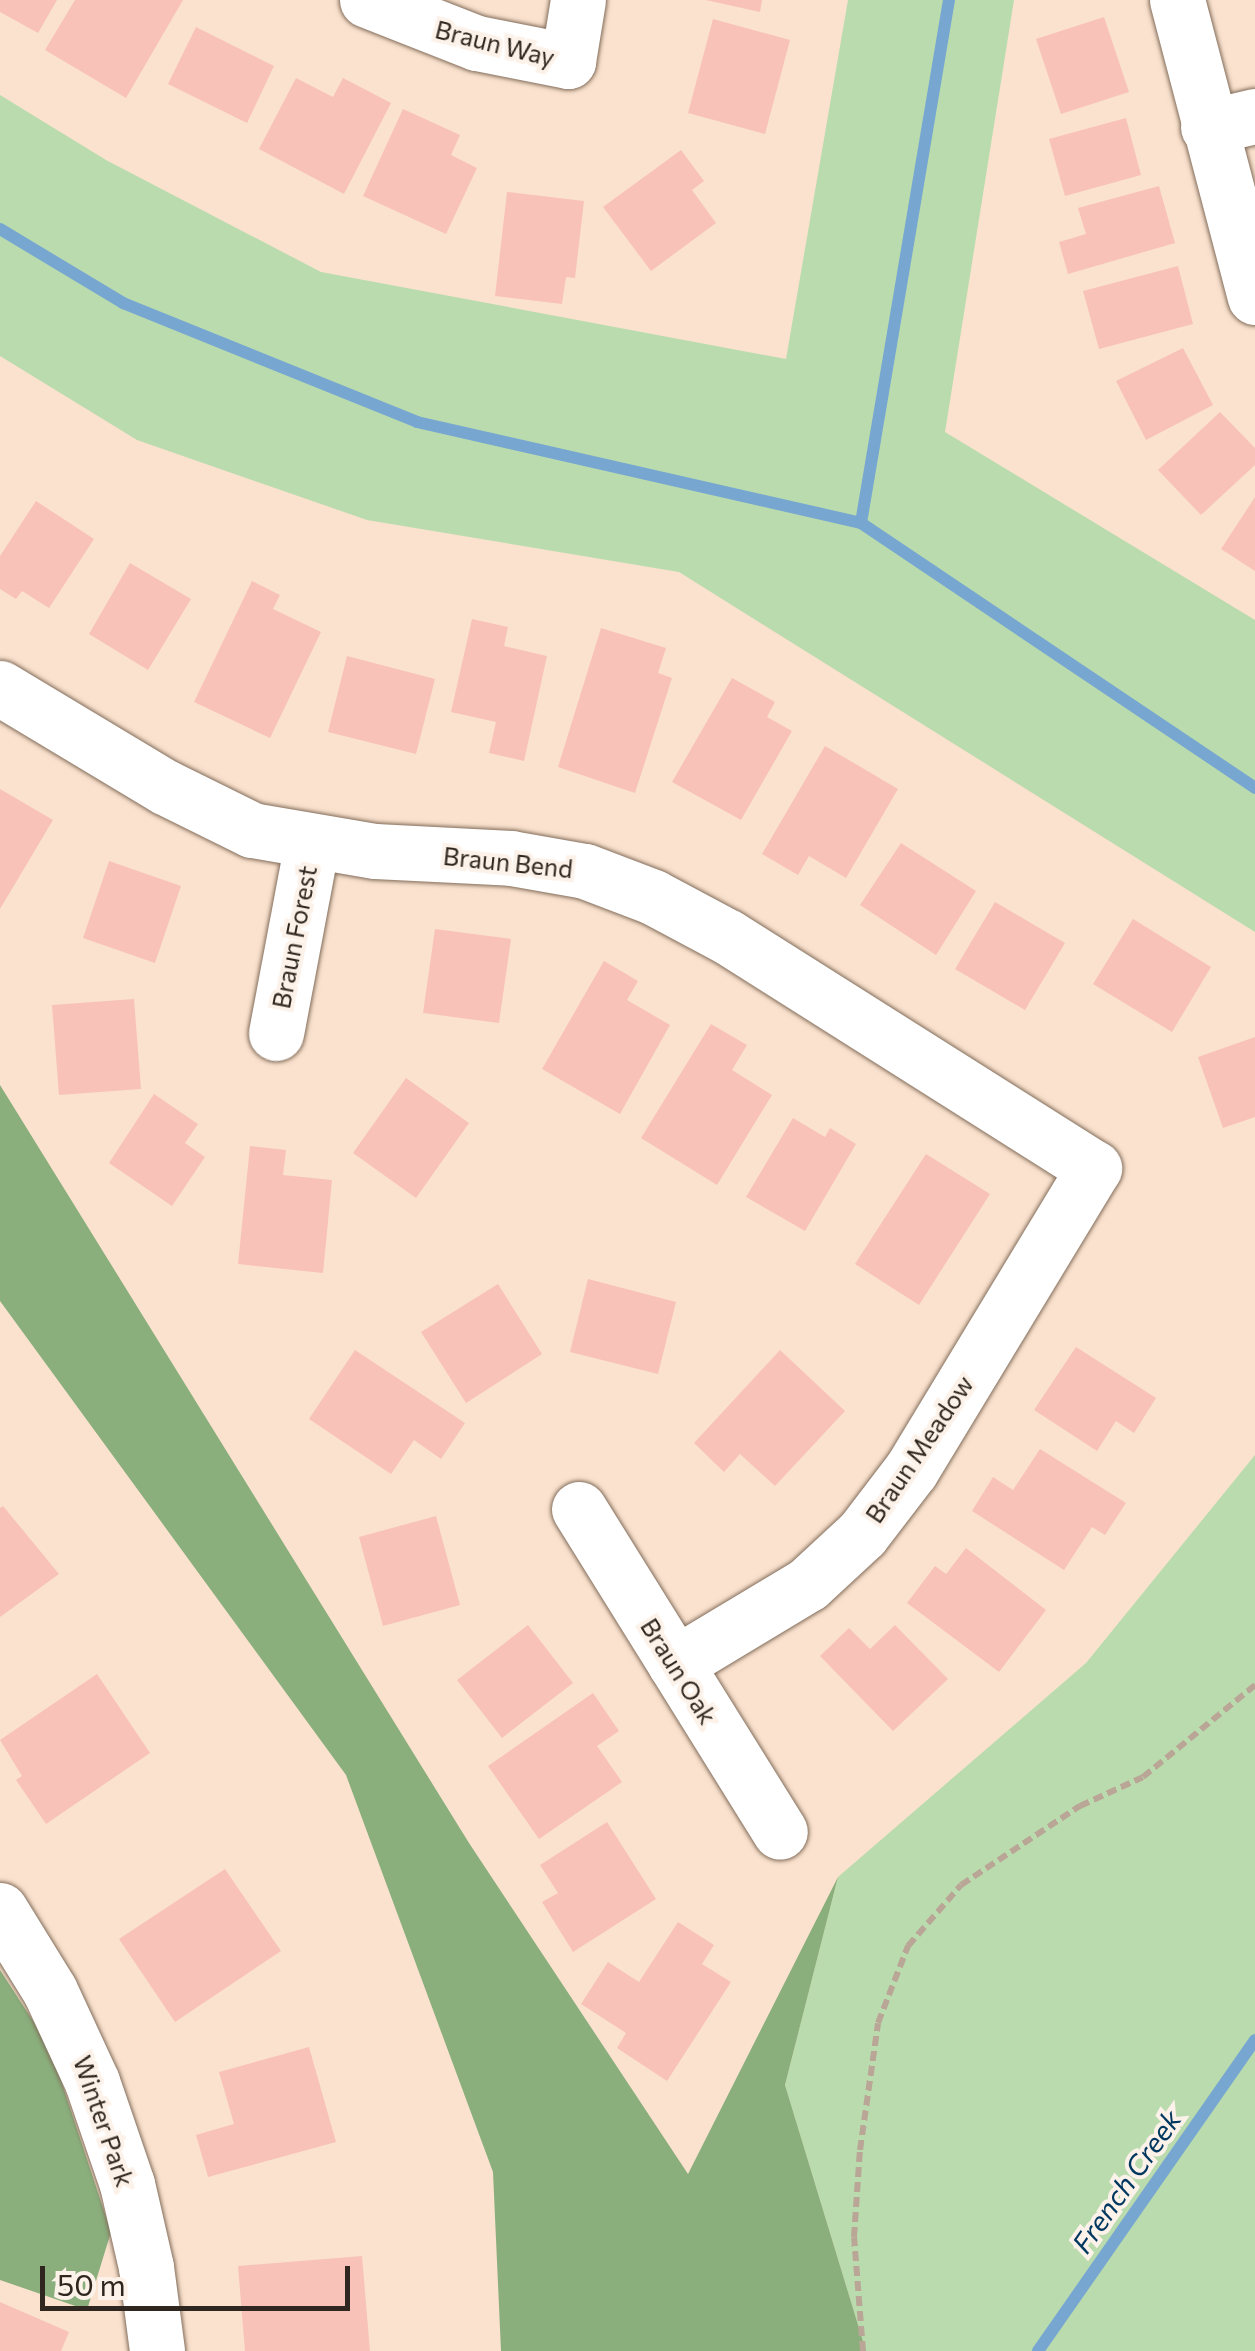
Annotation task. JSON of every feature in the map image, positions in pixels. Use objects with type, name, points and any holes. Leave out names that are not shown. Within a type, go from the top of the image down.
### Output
[{"type":"street","name":"Braun Way","points":[[366,0],[477,43],[568,61],[578,0]]},
{"type":"street","points":[[1177,0],[1231,122],[1255,298]]},
{"type":"street","name":"Braun Bend","points":[[0,688],[165,787],[252,830],[375,851],[510,858],[585,871],[653,897],[728,938],[1094,1168]]},
{"type":"street","name":"Braun Forest","points":[[276,1032],[312,842]]},
{"type":"street","name":"Braun Meadow","points":[[675,1664],[808,1584],[862,1534],[912,1470],[1094,1168]]},
{"type":"street","name":"Braun Oak","points":[[579,1509],[780,1832]]},
{"type":"street","name":"Winter Park","points":[[0,1910],[50,1990],[92,2082],[127,2184],[146,2267],[157,2351]]},
{"type":"path","points":[[863,2351],[854,2237],[860,2150],[878,2023],[908,1946],[961,1885],[1080,1806],[1144,1777],[1255,1685]]},
{"type":"green space","points":[[848,0],[1014,0],[945,432],[1255,620],[1255,932],[679,572],[367,520],[137,440],[0,356],[0,95],[106,160],[321,272],[786,359]]},
{"type":"green space","points":[[0,1085],[469,1843],[688,2174],[838,1877],[785,2085],[866,2351],[501,2351],[493,2172],[346,1775],[0,1301]]},
{"type":"green space","points":[[1255,1455],[1255,2351],[866,2351],[785,2085],[838,1877],[1086,1663]]},
{"type":"green space","points":[[0,1970],[50,2047],[111,2232],[87,2310],[0,2280]]},
{"type":"building","points":[[0,0],[57,0],[38,33],[0,12]]},
{"type":"building","points":[[75,0],[183,0],[126,98],[45,50]]},
{"type":"building","points":[[706,0],[762,0],[760,12]]},
{"type":"building","points":[[1104,17],[1129,92],[1061,114],[1036,39]]},
{"type":"building","points":[[713,19],[790,40],[765,134],[688,113]]},
{"type":"building","points":[[196,27],[274,66],[247,123],[168,84]]},
{"type":"building","points":[[296,78],[333,97],[343,78],[391,103],[344,194],[259,149]]},
{"type":"building","points":[[403,109],[460,135],[451,155],[477,168],[446,234],[363,196]]},
{"type":"building","points":[[1126,118],[1141,175],[1065,196],[1049,139]]},
{"type":"building","points":[[681,150],[704,181],[692,190],[716,223],[651,271],[603,207]]},
{"type":"building","points":[[1159,186],[1175,243],[1068,274],[1059,242],[1086,234],[1078,208]]},
{"type":"building","points":[[507,192],[584,201],[575,278],[566,277],[562,304],[495,296]]},
{"type":"building","points":[[1178,266],[1193,324],[1099,349],[1083,291]]},
{"type":"building","points":[[1183,348],[1213,405],[1146,440],[1116,381]]},
{"type":"building","points":[[1220,412],[1255,448],[1255,465],[1201,515],[1158,470]]},
{"type":"building","points":[[1255,497],[1255,571],[1221,549]]},
{"type":"building","points":[[36,501],[94,539],[49,608],[22,591],[16,599],[0,589],[0,556]]},
{"type":"building","points":[[130,563],[191,599],[148,670],[89,634]]},
{"type":"building","points":[[252,581],[280,595],[273,609],[321,632],[270,738],[194,702]]},
{"type":"building","points":[[472,619],[508,627],[504,646],[547,656],[524,761],[489,753],[496,722],[451,712]]},
{"type":"building","points":[[601,628],[666,648],[658,673],[672,678],[635,793],[558,767]]},
{"type":"building","points":[[347,656],[435,679],[416,754],[328,732]]},
{"type":"building","points":[[732,678],[775,702],[767,717],[792,731],[741,820],[672,782]]},
{"type":"building","points":[[825,746],[898,789],[846,878],[809,856],[798,875],[762,854]]},
{"type":"building","points":[[0,789],[53,820],[0,909]]},
{"type":"building","points":[[901,843],[976,891],[936,955],[860,905]]},
{"type":"building","points":[[109,861],[181,886],[155,963],[83,938]]},
{"type":"building","points":[[995,902],[1065,943],[1025,1010],[955,969]]},
{"type":"building","points":[[1133,919],[1211,967],[1172,1032],[1093,984]]},
{"type":"building","points":[[435,929],[511,939],[499,1023],[423,1013]]},
{"type":"building","points":[[604,961],[638,981],[627,1000],[670,1025],[620,1114],[542,1069]]},
{"type":"building","points":[[134,999],[141,1089],[59,1095],[52,1005]]},
{"type":"building","points":[[711,1024],[747,1045],[732,1070],[772,1095],[717,1185],[641,1138]]},
{"type":"building","points":[[1255,1037],[1255,1117],[1223,1128],[1198,1057]]},
{"type":"building","points":[[406,1078],[469,1123],[416,1198],[353,1153]]},
{"type":"building","points":[[154,1094],[198,1124],[185,1143],[205,1157],[172,1206],[109,1163]]},
{"type":"building","points":[[793,1118],[825,1137],[830,1128],[856,1144],[805,1231],[746,1197]]},
{"type":"building","points":[[250,1146],[286,1150],[283,1175],[332,1180],[323,1273],[238,1264]]},
{"type":"building","points":[[926,1154],[990,1194],[919,1305],[855,1264]]},
{"type":"building","points":[[588,1279],[676,1302],[658,1374],[570,1352]]},
{"type":"building","points":[[498,1284],[542,1354],[466,1403],[421,1332]]},
{"type":"building","points":[[1076,1347],[1156,1398],[1134,1433],[1116,1421],[1097,1451],[1034,1410]]},
{"type":"building","points":[[355,1350],[465,1423],[441,1459],[414,1440],[391,1474],[309,1419]]},
{"type":"building","points":[[780,1350],[845,1411],[775,1486],[740,1454],[724,1472],[694,1443]]},
{"type":"building","points":[[1040,1449],[1126,1503],[1105,1535],[1092,1527],[1064,1570],[972,1511],[993,1477],[1013,1490]]},
{"type":"building","points":[[3,1506],[59,1574],[0,1617],[0,1508]]},
{"type":"building","points":[[436,1516],[460,1605],[383,1626],[359,1537]]},
{"type":"building","points":[[966,1548],[1046,1610],[999,1672],[907,1603],[935,1566],[946,1574]]},
{"type":"building","points":[[528,1625],[573,1683],[502,1738],[457,1680]]},
{"type":"building","points":[[895,1625],[948,1679],[893,1731],[820,1656],[849,1628],[870,1649]]},
{"type":"building","points":[[97,1674],[150,1753],[46,1824],[16,1780],[22,1776],[0,1740]]},
{"type":"building","points":[[593,1693],[619,1731],[597,1746],[622,1782],[539,1839],[488,1766]]},
{"type":"building","points":[[607,1822],[656,1899],[573,1952],[542,1902],[558,1893],[540,1865]]},
{"type":"building","points":[[225,1869],[281,1951],[175,2022],[119,1939]]},
{"type":"building","points":[[678,1922],[714,1945],[702,1964],[731,1982],[667,2081],[617,2048],[626,2033],[581,2004],[608,1962],[639,1982]]},
{"type":"building","points":[[309,2047],[336,2142],[208,2177],[196,2135],[234,2124],[219,2072]]},
{"type":"building","points":[[362,2256],[370,2351],[245,2351],[238,2266]]},
{"type":"building","points":[[0,2302],[69,2332],[61,2351],[0,2351]]},
{"type":"waterway","points":[[861,523],[949,0]]},
{"type":"waterway","points":[[0,229],[123,303],[417,422],[861,523],[1255,788]]},
{"type":"waterway","name":"French Creek","points":[[1038,2351],[1255,2040]]}]
